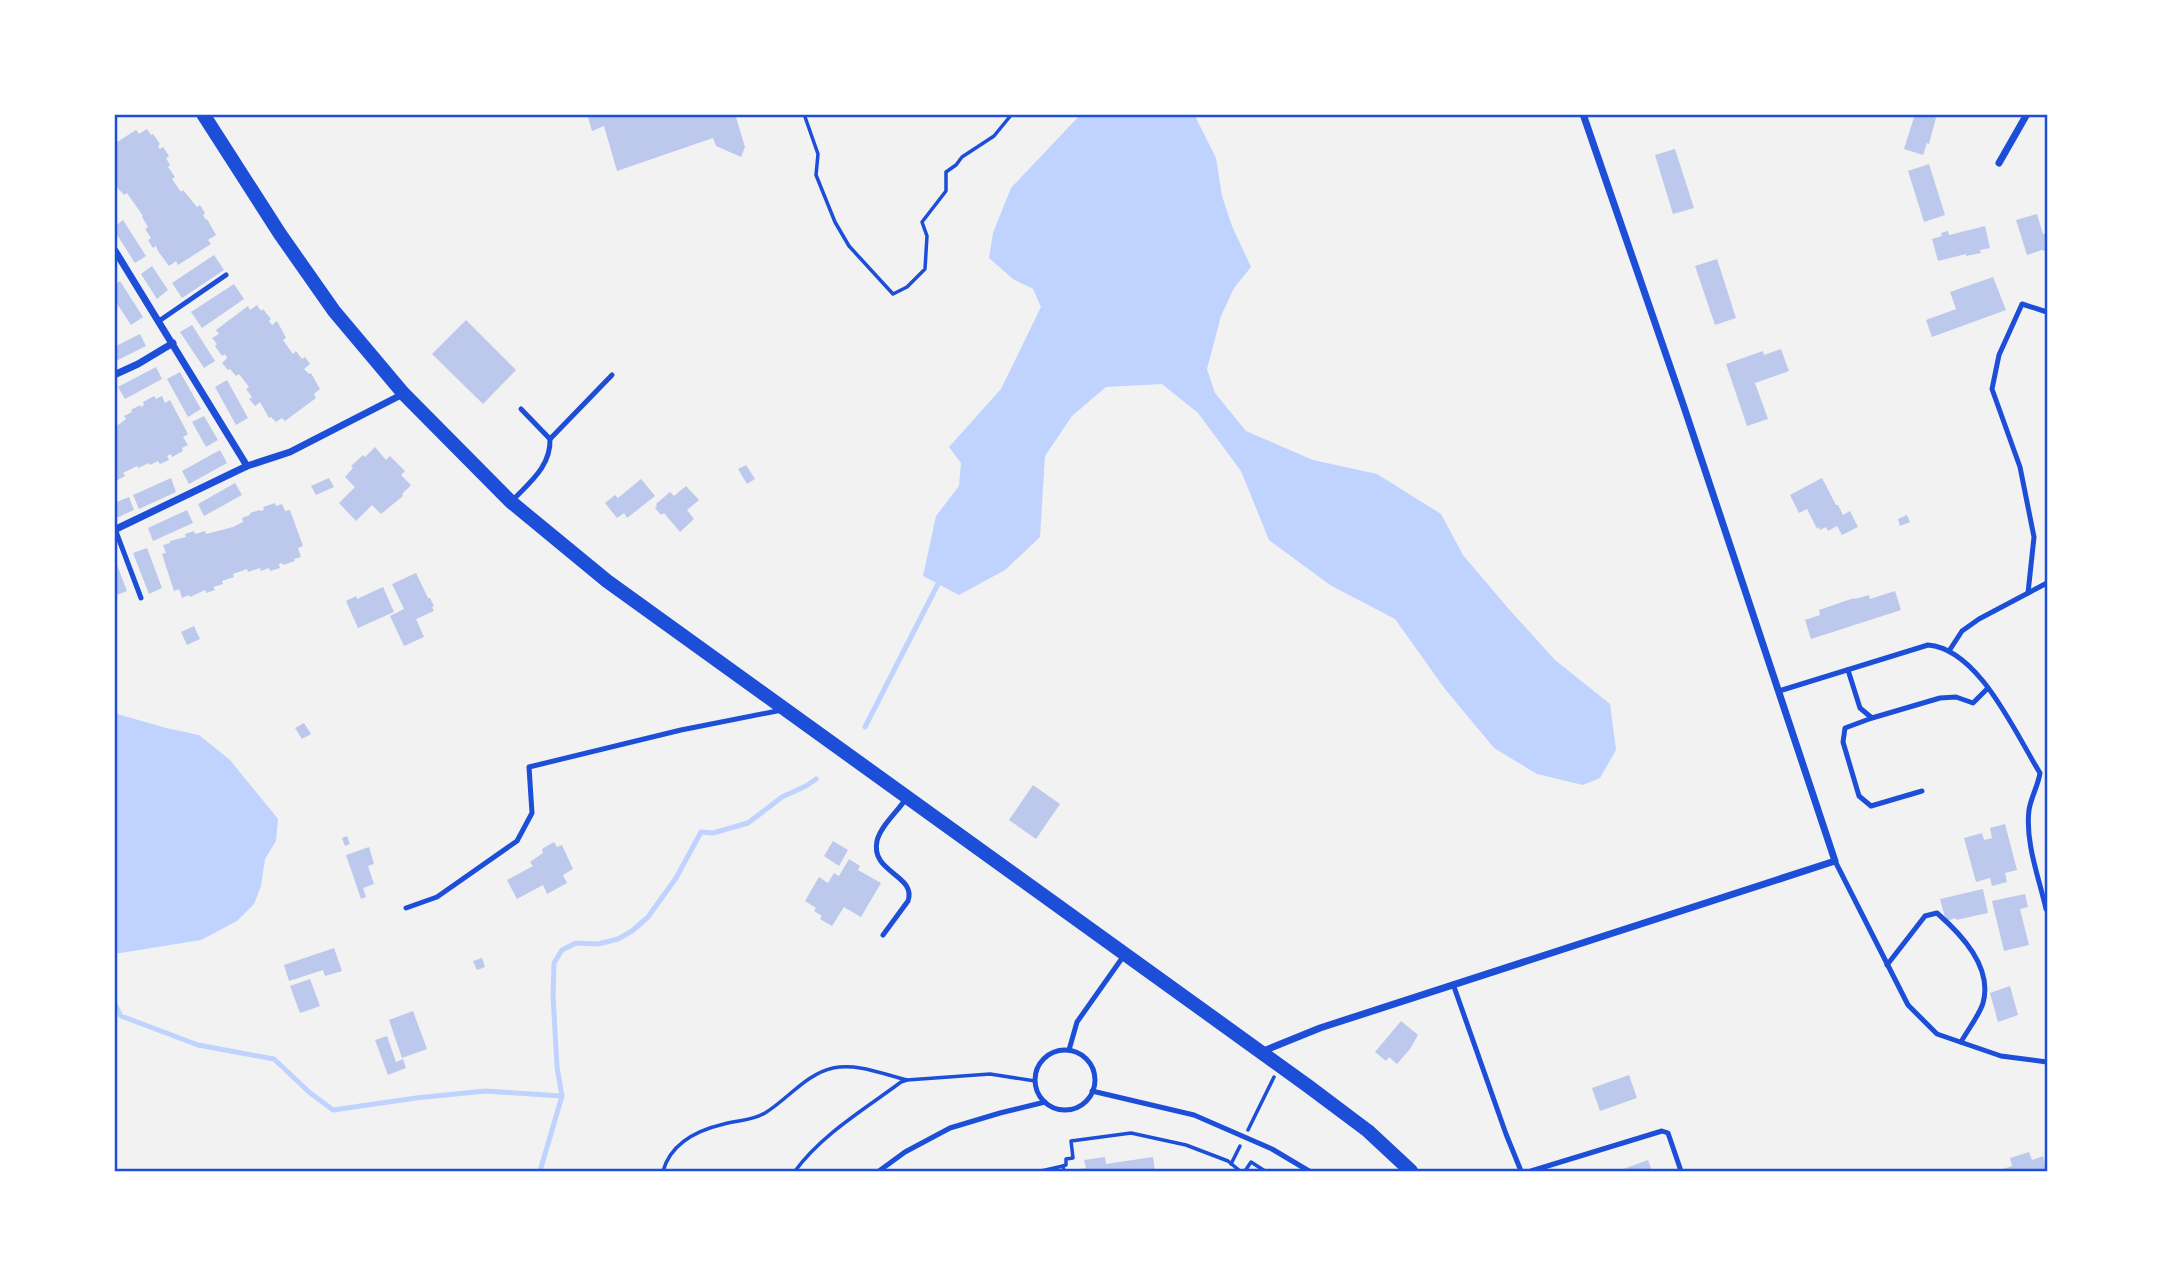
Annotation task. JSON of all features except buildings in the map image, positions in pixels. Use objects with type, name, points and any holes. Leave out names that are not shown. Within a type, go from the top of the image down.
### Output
[{"type":"main road","points":[[203,114],[280,234],[334,311],[403,393],[511,502],[607,581],[1368,1131],[1411,1171]]},
{"type":"street","points":[[1261,1052],[1320,1028],[1835,860],[1684,404],[1583,114]]},
{"type":"street","points":[[1999,163],[2027,114]]},
{"type":"street","points":[[114,248],[247,467]]},
{"type":"street","points":[[114,375],[173,343]]},
{"type":"street","points":[[115,530],[247,467],[290,452],[403,393]]},
{"type":"lane","points":[[159,321],[226,275]]},
{"type":"lane","points":[[2028,593],[2034,537],[2020,467],[1992,389],[1999,355],[2022,304],[2047,312]]},
{"type":"lane","points":[[550,439],[612,375]]},
{"type":"lane","points":[[511,502],[543,468],[550,451],[550,439],[521,409]]},
{"type":"lane","points":[[115,530],[141,598]]},
{"type":"lane","points":[[1950,650],[1962,631],[2047,583]]},
{"type":"lane","points":[[1779,691],[1927,645],[1950,650],[1976,671],[2039,773],[2039,782],[2029,809],[2028,826],[2046,909]]},
{"type":"lane","points":[[1849,670],[1860,708],[1872,718]]},
{"type":"lane","points":[[1922,791],[1871,806],[1860,796],[1843,743],[1845,728],[1940,698],[1956,697],[1973,703],[1987,688]]},
{"type":"lane","points":[[406,908],[437,897],[517,841],[532,813],[529,767],[681,730],[785,709]]},
{"type":"lane","points":[[2039,782],[2047,782]]},
{"type":"lane","points":[[883,935],[908,901],[910,894],[904,882],[880,861],[876,844],[880,834],[907,797]]},
{"type":"lane","points":[[1835,860],[1908,1005],[1937,1034],[2001,1056],[2047,1062]]},
{"type":"lane","points":[[1887,965],[1925,916],[1937,913],[1958,932],[1982,968],[1984,987],[1983,1003],[1961,1042]]},
{"type":"lane","points":[[1069,1050],[1077,1022],[1125,954]]},
{"type":"lane","points":[[1453,984],[1521,1171]]},
{"type":"lane","points":[[1069,1050],[1089,1062],[1095,1081],[1087,1100],[1071,1109],[1057,1109],[1045,1102],[1036,1089],[1036,1069],[1048,1054],[1069,1050]]},
{"type":"lane","points":[[1092,1091],[1194,1115],[1272,1149],[1309,1171]]},
{"type":"lane","points":[[879,1171],[905,1152],[950,1128],[1000,1112],[1045,1102]]},
{"type":"lane","points":[[1531,1171],[1662,1131],[1668,1133],[1681,1171]]},
{"type":"path","points":[[804,114],[818,154],[816,175],[835,222],[849,246],[893,294],[908,287],[925,270],[927,236],[922,222],[946,191],[946,172],[962,157],[994,136],[1012,114]]},
{"type":"path","points":[[663,1171],[681,1143],[695,1133],[726,1123],[744,1121],[764,1113],[814,1076],[830,1069],[849,1066],[907,1080]]},
{"type":"path","points":[[1231,1164],[1280,1066]]},
{"type":"path","points":[[795,1171],[832,1133],[901,1082],[990,1074],[1035,1081]]},
{"type":"path","points":[[1041,1171],[1063,1168],[1066,1159],[1073,1158],[1071,1141],[1131,1133],[1186,1145],[1231,1164],[1240,1171]]},
{"type":"path","points":[[1245,1171],[1251,1162],[1265,1171]]},
{"type":"water","points":[[1081,114],[1194,114],[1216,158],[1222,196],[1251,267],[1234,288],[1221,316],[1207,369],[1215,393],[1246,431],[1313,460],[1377,474],[1441,514],[1463,555],[1507,607],[1555,660],[1610,704],[1616,750],[1600,778],[1583,785],[1537,774],[1494,748],[1445,689],[1395,619],[1330,585],[1269,540],[1241,471],[1198,413],[1162,384],[1106,387],[1072,416],[1045,456],[1040,537],[1005,570],[959,595],[923,576],[936,516],[959,486],[961,463],[949,447],[1001,389],[1041,307],[1033,289],[1013,279],[989,258],[993,233],[1011,188]]},
{"type":"water","points":[[114,713],[199,735],[230,760],[278,819],[276,841],[265,859],[261,886],[254,904],[237,921],[201,940],[114,954]]},
{"type":"waterway","points":[[865,727],[940,580]]},
{"type":"waterway","points":[[540,1171],[562,1096],[557,1067],[553,995],[554,963],[562,950],[576,943],[598,944],[618,939],[632,931],[648,917],[676,878],[701,832],[713,833],[748,823],[782,797],[816,779]]},
{"type":"waterway","points":[[114,1002],[121,1016],[198,1045],[274,1059],[333,1110],[485,1091],[562,1096]]}]
